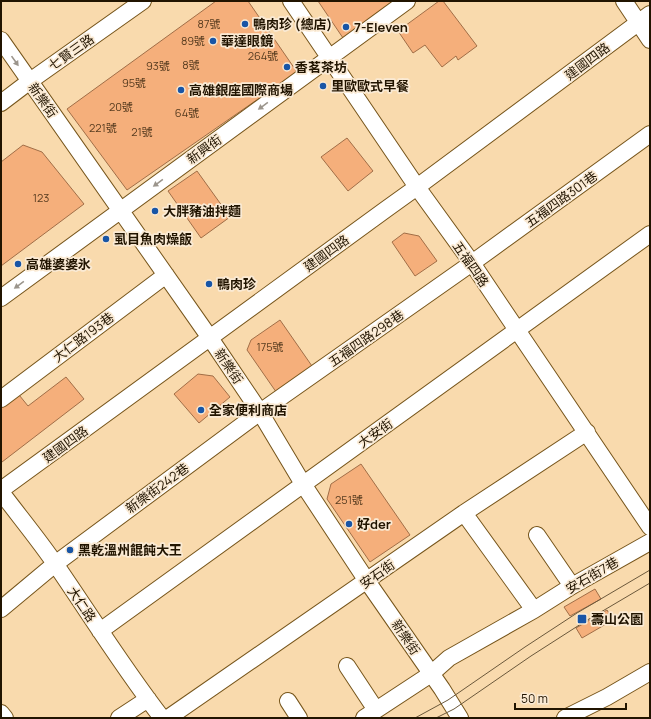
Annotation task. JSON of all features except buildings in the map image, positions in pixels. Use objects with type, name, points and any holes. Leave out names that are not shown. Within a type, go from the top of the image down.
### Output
[{"type":"street","name":"七賢三路","points":[[1,103],[143,1]]},
{"type":"street","name":"五福四路","points":[[291,1],[417,187],[472,263],[650,527]]},
{"type":"street","name":"新興街","points":[[1,298],[408,1]]},
{"type":"street","points":[[624,1],[644,18],[650,40]]},
{"type":"street","name":"建國四路","points":[[1,491],[417,187],[644,18]]},
{"type":"street","name":"新樂街","points":[[1,40],[210,338],[260,412],[303,484],[442,689],[460,718]]},
{"type":"street","name":"五福四路301巷","points":[[472,263],[650,134]]},
{"type":"street","name":"大安街","points":[[100,631],[650,234]]},
{"type":"street","name":"五福四路298巷","points":[[260,412],[472,263]]},
{"type":"street","name":"大仁路193巷","points":[[1,399],[166,275]]},
{"type":"street","name":"新樂街242巷","points":[[1,609],[55,564],[260,412]]},
{"type":"street","name":"安石街","points":[[168,718],[368,581],[408,545],[464,514],[587,432]]},
{"type":"street","name":"大仁路","points":[[1,491],[55,564],[100,631],[162,718]]},
{"type":"street","points":[[464,514],[534,610]]},
{"type":"street","points":[[537,535],[572,586]]},
{"type":"street","name":"安石街7巷","points":[[370,714],[431,674],[449,658],[650,542]]},
{"type":"street","points":[[347,666],[370,714]]},
{"type":"street","points":[[565,718],[607,697],[650,672]]},
{"type":"street","points":[[119,718],[148,699]]},
{"type":"street","points":[[288,701],[299,718]]},
{"type":"street","points":[[1,712],[5,718]]},
{"type":"tram line","points":[[415,718],[448,700],[577,613],[650,570]]},
{"type":"tram line","points":[[436,718],[454,709],[531,656],[584,622],[650,583]]},
{"type":"place","name":"鴨肉珍 (總店)","points":[[245,24]]},
{"type":"place","name":"7-Eleven","points":[[346,27]]},
{"type":"place","name":"華達眼鏡","points":[[213,41]]},
{"type":"place","name":"香茗茶坊","points":[[287,67]]},
{"type":"place","name":"里歐歐式早餐","points":[[323,86]]},
{"type":"place","name":"高雄銀座國際商場","points":[[181,90]]},
{"type":"place","name":"大胖豬油拌麵","points":[[155,211]]},
{"type":"place","name":"虱目魚肉燥飯","points":[[106,239]]},
{"type":"place","name":"高雄婆婆氷","points":[[18,264]]},
{"type":"place","name":"鴨肉珍","points":[[209,284]]},
{"type":"place","name":"全家便利商店","points":[[201,410]]},
{"type":"place","name":"好der","points":[[349,524]]},
{"type":"place","name":"黑乾溫州餛飩大王","points":[[70,550]]},
{"type":"place","name":"壽山公園","points":[[582,619]]}]
